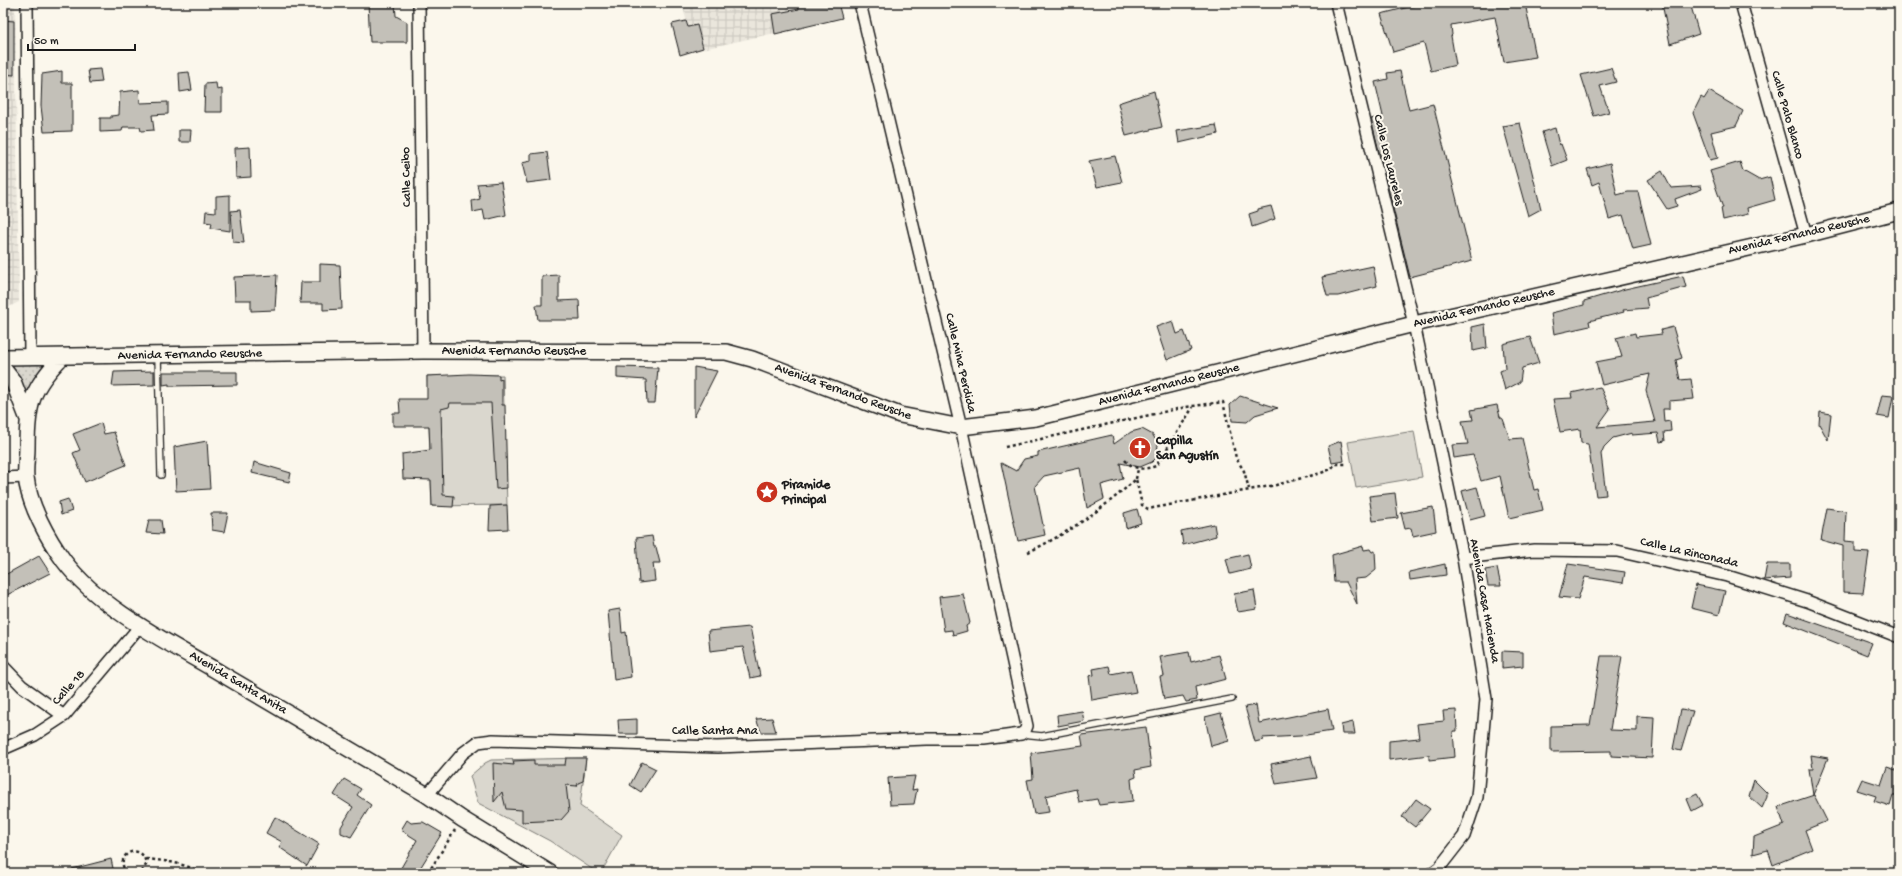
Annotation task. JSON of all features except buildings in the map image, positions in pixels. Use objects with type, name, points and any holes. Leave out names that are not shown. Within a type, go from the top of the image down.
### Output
[{"type":"street","points":[[26,3],[30,356]]},
{"type":"street","name":"Calle Ceibo","points":[[419,3],[423,351]]},
{"type":"street","name":"Calle Mina Perdida","points":[[860,3],[961,427],[1027,726],[1023,732]]},
{"type":"street","name":"Calle Los Laureles","points":[[1336,3],[1414,324]]},
{"type":"street","name":"Calle Palo Blanco","points":[[1741,3],[1806,235]]},
{"type":"street","name":"Avenida Fernando Reusche","points":[[3,357],[158,356],[423,351],[726,352],[752,359],[900,415],[961,427],[1036,418],[1414,324],[1806,235],[1899,211]]},
{"type":"street","name":"Avenida Casa Hacienda","points":[[1414,324],[1463,558],[1486,699],[1477,797],[1464,836],[1438,871]]},
{"type":"street","name":"Avenida Santa Anita","points":[[63,356],[48,371],[41,381],[30,404],[27,417],[26,477],[30,497],[48,535],[64,561],[85,584],[140,626],[427,795],[462,819],[550,873]]},
{"type":"street","name":"Avenida Santa Anita","points":[[3,368],[13,381],[27,417]]},
{"type":"street","points":[[3,478],[26,477]]},
{"type":"street","name":"Calle La Rinconada","points":[[1463,558],[1534,550],[1617,551],[1727,576],[1807,601],[1899,637]]},
{"type":"street","name":"Calle 18","points":[[3,749],[35,735],[64,716],[140,626]]},
{"type":"street","points":[[3,666],[22,686],[64,716]]},
{"type":"street","name":"Calle Santa Ana","points":[[427,795],[463,753],[478,742],[493,740],[718,747],[926,739],[984,739],[1023,732]]},
{"type":"lane","points":[[158,356],[161,475]]},
{"type":"lane","points":[[1023,732],[1042,736],[1232,699]]},
{"type":"path","points":[[1006,447],[1193,406],[1223,402],[1236,458],[1244,471],[1249,489]]},
{"type":"path","points":[[1125,460],[1130,465],[1138,469],[1147,469],[1156,466],[1193,406]]},
{"type":"path","points":[[1138,469],[1136,479],[1142,505],[1148,509],[1276,485],[1321,473],[1331,469],[1335,464],[1347,464]]},
{"type":"path","points":[[1028,552],[1051,542],[1089,516],[1136,479]]},
{"type":"path","points":[[428,873],[462,819]]},
{"type":"path","points":[[127,873],[122,862],[125,856],[130,852],[136,851],[142,854],[146,859],[146,865],[141,873]]},
{"type":"path","points":[[146,859],[169,861],[186,865],[202,873]]},
{"type":"shaded area","points":[[3,3],[15,3],[19,302],[3,310]]},
{"type":"shaded area","points":[[682,3],[838,3],[842,18],[694,51]]},
{"type":"shaded area","points":[[7,362],[46,362],[29,396]]},
{"type":"shaded area","points":[[503,375],[507,505],[432,506],[427,376]]},
{"type":"shaded area","points":[[1414,431],[1422,477],[1356,488],[1348,442]]},
{"type":"shaded area","points":[[586,758],[580,806],[622,835],[601,873],[598,873],[550,841],[478,803],[470,776],[485,763],[491,760]]},
{"type":"place","name":"Capilla San Agustín","points":[[1140,448]]},
{"type":"place","name":"Piramide Principal","points":[[767,492]]}]
